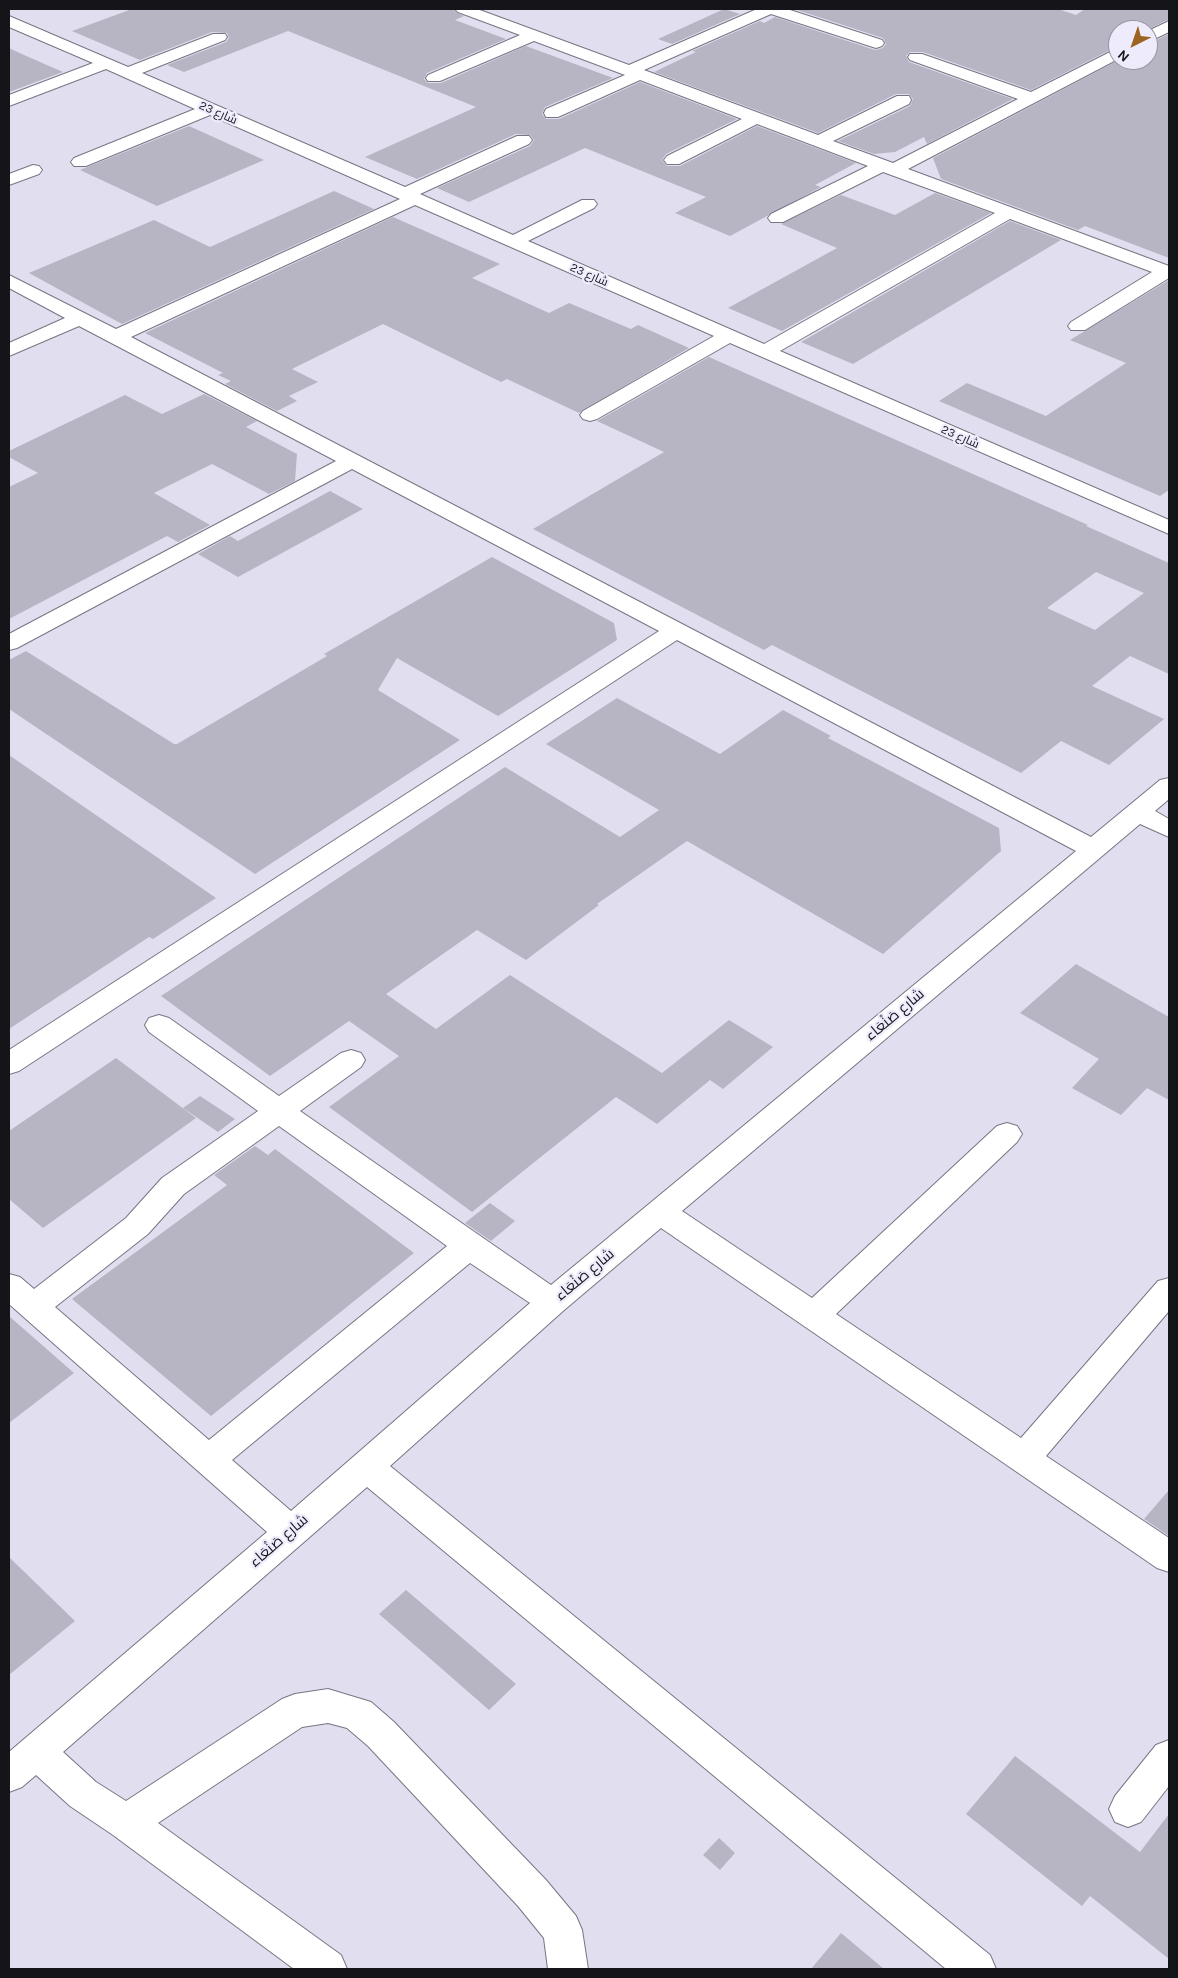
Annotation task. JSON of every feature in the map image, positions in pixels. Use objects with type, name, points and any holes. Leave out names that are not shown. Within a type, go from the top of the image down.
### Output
[{"type":"street","points":[[464,9],[1168,271]]},
{"type":"street","points":[[552,113],[770,9],[876,43]]},
{"type":"street","name":"شارع 23","points":[[9,21],[1169,528]]},
{"type":"street","points":[[434,78],[534,34]]},
{"type":"street","points":[[127,73],[219,37]]},
{"type":"street","points":[[916,57],[1032,98]]},
{"type":"street","points":[[777,218],[887,168],[1032,98],[1108,58]]},
{"type":"street","points":[[9,101],[106,64]]},
{"type":"street","points":[[818,142],[903,100]]},
{"type":"street","points":[[80,162],[209,109]]},
{"type":"street","points":[[673,160],[757,118]]},
{"type":"street","points":[[115,337],[402,193],[505,135]]},
{"type":"street","points":[[402,193],[522,140]]},
{"type":"street","points":[[9,180],[33,170]]},
{"type":"street","points":[[513,242],[588,204]]},
{"type":"street","points":[[765,351],[1008,213]]},
{"type":"street","points":[[1078,326],[1168,271]]},
{"type":"street","points":[[9,281],[354,460],[1093,849]]},
{"type":"street","points":[[9,350],[80,318]]},
{"type":"street","points":[[590,415],[729,336]]},
{"type":"street","points":[[9,643],[354,460]]},
{"type":"street","points":[[9,1064],[677,630]]},
{"type":"street","name":"شارع صَنْعَاء","points":[[9,1775],[366,1467],[552,1302],[1169,786]]},
{"type":"street","points":[[1137,812],[1169,829]]},
{"type":"street","points":[[158,1025],[469,1246],[552,1302]]},
{"type":"street","points":[[33,1307],[137,1226],[173,1186],[351,1060]]},
{"type":"street","points":[[814,1316],[1007,1134]]},
{"type":"street","points":[[661,1212],[1169,1557]]},
{"type":"street","points":[[208,1460],[469,1246]]},
{"type":"street","points":[[9,1286],[290,1531]]},
{"type":"street","points":[[1024,1458],[1169,1290]]},
{"type":"street","points":[[366,1467],[976,1969]]},
{"type":"street","points":[[126,1822],[295,1711],[328,1706],[358,1714],[381,1734],[538,1901],[562,1930],[568,1969]]},
{"type":"street","points":[[37,1752],[83,1794],[126,1822],[327,1969]]},
{"type":"street","points":[[1128,1809],[1169,1757]]},
{"type":"building","points":[[132,9],[453,9],[464,16],[455,20],[506,39],[427,73],[424,79],[428,83],[441,83],[526,46],[613,78],[545,107],[542,114],[546,119],[559,119],[640,82],[737,119],[666,154],[662,160],[667,166],[680,166],[757,126],[856,163],[815,185],[821,187],[730,236],[675,213],[706,197],[585,148],[469,202],[437,188],[530,146],[534,140],[530,135],[516,134],[417,179],[365,157],[476,107],[288,31],[184,72],[167,65],[226,42],[229,38],[227,33],[212,32],[140,60],[72,31]]},
{"type":"building","points":[[724,9],[740,14],[672,44],[658,39]]},
{"type":"building","points":[[794,9],[1058,9],[1076,15],[1085,9],[1169,9],[1169,19],[1158,24],[1158,20],[1108,20],[1108,51],[1031,90],[923,52],[910,52],[906,56],[909,62],[1013,99],[927,144],[924,137],[895,152],[874,154],[838,141],[910,106],[913,99],[909,94],[896,94],[818,133],[654,72],[696,52],[692,51],[760,21],[764,23],[775,17],[875,50],[883,48],[886,44],[883,38]]},
{"type":"building","points":[[1169,34],[1169,258],[1085,226],[1078,230],[941,179],[933,158],[1108,66],[1108,70],[1158,70],[1158,39]]},
{"type":"building","points":[[9,48],[24,55],[63,72],[9,92]]},
{"type":"building","points":[[189,126],[264,160],[157,206],[80,170]]},
{"type":"building","points":[[334,191],[374,209],[122,324],[29,273],[154,220],[210,247]]},
{"type":"building","points":[[935,193],[991,213],[782,331],[728,308],[837,248],[781,224],[841,195],[895,215]]},
{"type":"building","points":[[393,217],[500,264],[472,278],[549,313],[569,303],[631,329],[638,325],[689,348],[579,413],[507,379],[501,382],[383,324],[292,369],[318,382],[289,396],[297,401],[277,411],[225,384],[231,381],[218,375],[223,373],[145,333]]},
{"type":"building","points":[[1010,221],[1061,240],[853,364],[801,342]]},
{"type":"building","points":[[1169,280],[1169,490],[1160,496],[939,401],[967,383],[1046,416],[1126,363],[1070,340]]},
{"type":"building","points":[[709,357],[1088,525],[1086,526],[1169,563],[1169,674],[1130,656],[1092,686],[1164,719],[1109,765],[1061,741],[1021,773],[772,645],[764,650],[533,529],[664,452],[597,421]],"holes":[[[1096,572],[1144,593],[1095,630],[1047,608]]]},
{"type":"building","points":[[204,394],[257,421],[246,427],[297,454],[295,481],[269,494],[212,464],[154,493],[210,525],[178,542],[167,536],[9,619],[9,487],[38,473],[9,457],[9,451],[125,395],[162,414]]},
{"type":"building","points":[[330,491],[363,509],[238,577],[198,554],[230,536],[238,541]]},
{"type":"building","points":[[492,557],[614,623],[617,640],[498,716],[397,658],[378,690],[460,740],[255,874],[9,709],[9,660],[26,651],[174,744],[177,744],[327,656],[324,654]]},
{"type":"building","points":[[617,698],[720,754],[783,710],[831,736],[828,738],[999,828],[1001,851],[883,954],[687,841],[597,904],[599,905],[526,960],[477,930],[386,994],[436,1029],[510,975],[662,1073],[729,1020],[773,1047],[723,1089],[710,1080],[657,1124],[616,1097],[472,1212],[329,1107],[399,1056],[349,1021],[270,1076],[161,996],[505,767],[620,837],[659,810],[546,744]]},
{"type":"building","points":[[9,755],[216,898],[153,939],[149,937],[9,1029]]},
{"type":"building","points":[[1076,964],[1169,1017],[1169,1100],[1147,1088],[1121,1115],[1072,1088],[1099,1059],[1020,1013]]},
{"type":"building","points":[[116,1058],[196,1118],[43,1228],[9,1199],[9,1131]]},
{"type":"building","points":[[200,1096],[235,1119],[218,1132],[183,1108]]},
{"type":"building","points":[[255,1146],[268,1155],[275,1149],[414,1253],[211,1416],[72,1299],[227,1185],[214,1175]]},
{"type":"building","points":[[490,1203],[515,1221],[491,1241],[465,1223]]},
{"type":"building","points":[[9,1316],[74,1373],[9,1423]]},
{"type":"building","points":[[1169,1490],[1169,1536],[1144,1519]]},
{"type":"building","points":[[9,1557],[75,1621],[9,1675]]},
{"type":"building","points":[[406,1590],[516,1684],[489,1710],[379,1614]]},
{"type":"building","points":[[1015,1756],[1140,1852],[1169,1814],[1169,1959],[1090,1896],[1082,1906],[966,1814]]},
{"type":"building","points":[[719,1838],[735,1853],[720,1870],[703,1855]]},
{"type":"building","points":[[841,1933],[884,1969],[811,1969]]}]
